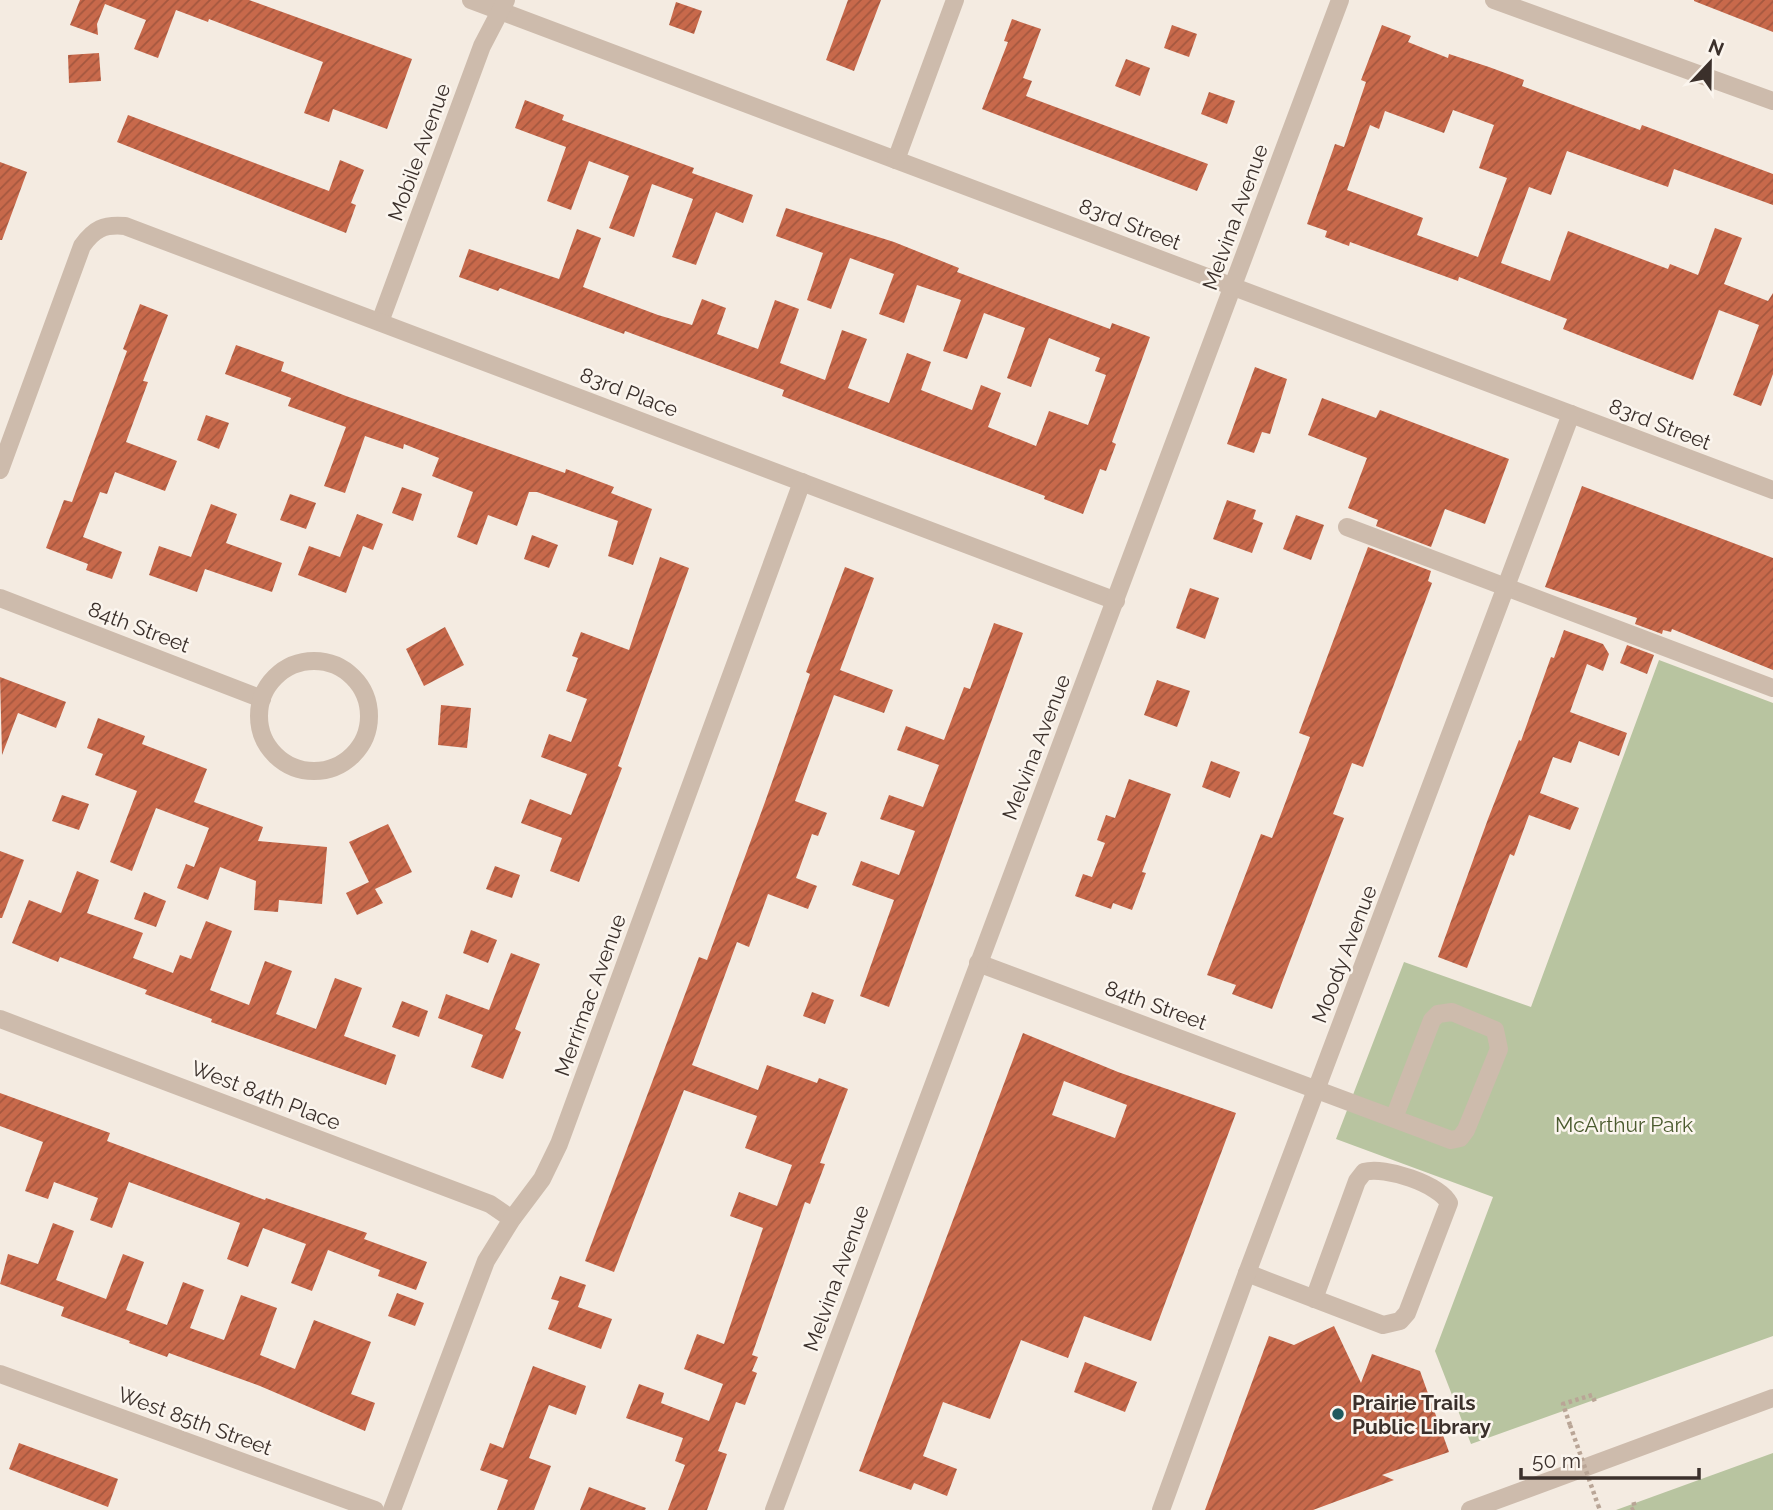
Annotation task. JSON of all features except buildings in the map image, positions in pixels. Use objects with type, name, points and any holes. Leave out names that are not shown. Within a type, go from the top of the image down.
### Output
[{"type":"street","name":"83rd Street","points":[[471,0],[503,6],[896,160],[1773,490]]},
{"type":"street","points":[[896,160],[955,0]]},
{"type":"street","name":"Melvina Avenue","points":[[774,1510],[1340,0]]},
{"type":"street","points":[[1494,0],[1773,101]]},
{"type":"street","name":"Mobile Avenue","points":[[380,322],[482,46],[503,6]]},
{"type":"street","name":"83rd Place","points":[[0,470],[82,246],[98,229],[110,225],[125,226],[1116,601]]},
{"type":"street","name":"Moody Avenue","points":[[1161,1510],[1247,1273],[1571,414]]},
{"type":"street","name":"Merrimac Avenue","points":[[392,1510],[486,1261],[512,1219],[542,1179],[559,1144],[802,482]]},
{"type":"street","points":[[1347,527],[1773,688]]},
{"type":"street","name":"84th Street","points":[[0,598],[261,699]]},
{"type":"street","points":[[305,663],[331,664],[346,672],[358,684],[366,698],[367,732],[355,752],[336,767],[305,771],[276,757],[266,744],[260,722],[261,699],[270,683],[282,672],[305,663]]},
{"type":"street","name":"84th Street","points":[[978,963],[1451,1140],[1460,1138],[1499,1049],[1496,1030],[1452,1012],[1438,1014],[1432,1020],[1394,1118]]},
{"type":"street","name":"West 84th Place","points":[[0,1018],[490,1204],[512,1219]]},
{"type":"street","points":[[1247,1273],[1314,1299],[1383,1325],[1400,1321],[1408,1313],[1450,1203],[1447,1198],[1431,1188],[1384,1169],[1364,1172],[1357,1181],[1314,1299]]},
{"type":"street","name":"West 85th Street","points":[[0,1374],[375,1510]]},
{"type":"street","points":[[1470,1510],[1773,1398]]},
{"type":"path","points":[[1595,1402],[1592,1395],[1563,1404],[1600,1510]]},
{"type":"path","points":[[1631,1510],[1635,1508],[1633,1500]]},
{"type":"green space","name":"McArthur Park","points":[[1659,660],[1773,703],[1773,1336],[1471,1444],[1435,1351],[1493,1197],[1336,1139],[1404,962],[1531,1007]]},
{"type":"green space","points":[[1773,1453],[1773,1510],[1616,1510]]},
{"type":"place","name":"Prairie Trails Public Library","points":[[1338,1414]]}]
